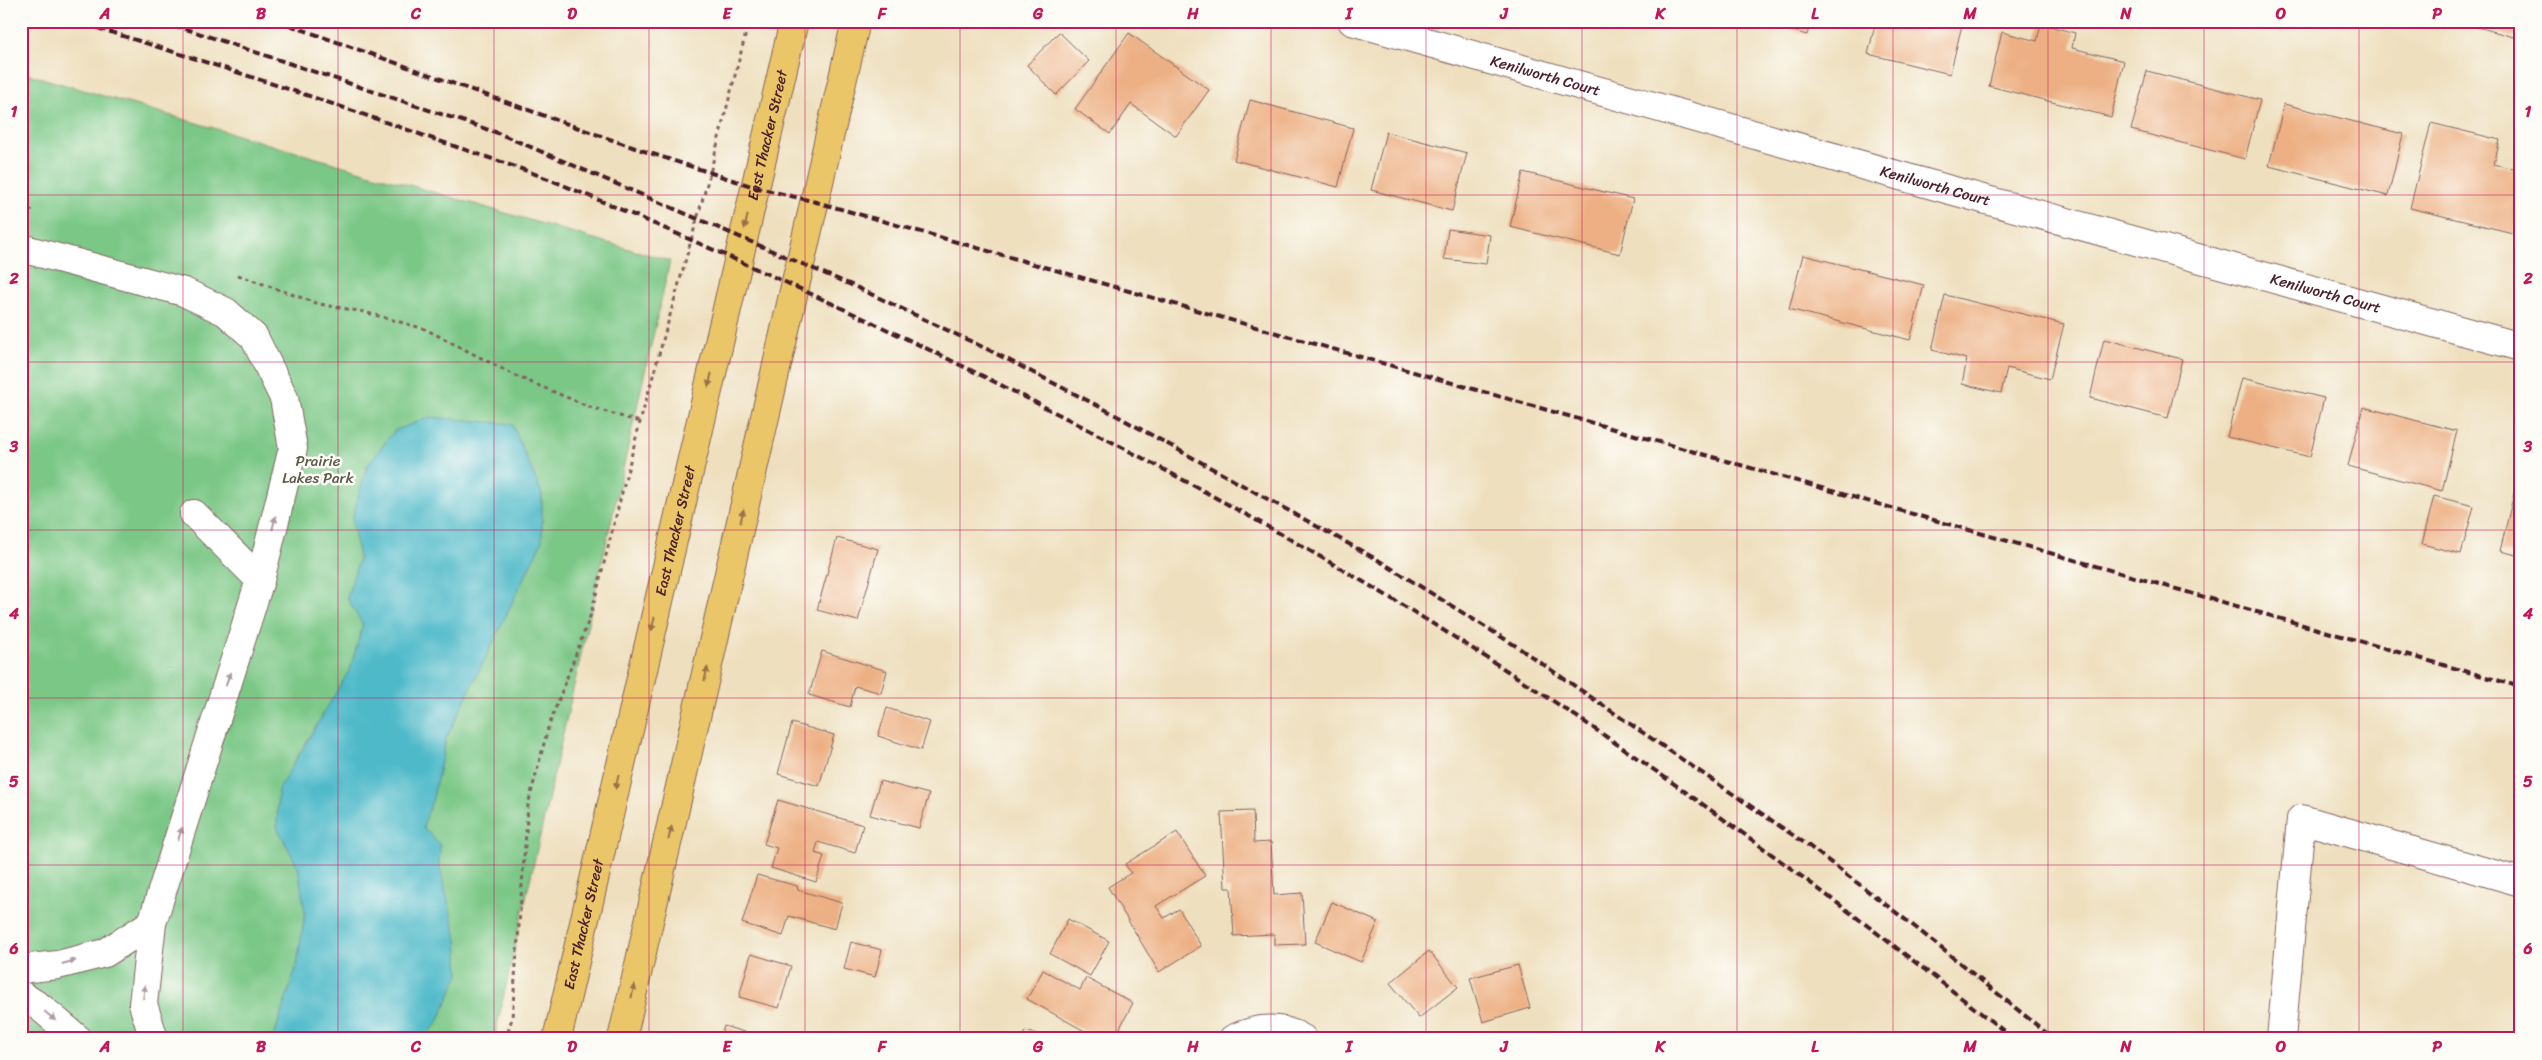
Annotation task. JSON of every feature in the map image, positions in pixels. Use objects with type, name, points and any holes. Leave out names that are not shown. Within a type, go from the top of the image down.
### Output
[{"type":"main road","name":"East Thacker Street","points":[[557,1039],[794,21]]},
{"type":"main road","points":[[622,1039],[856,21]]},
{"type":"street","name":"Kenilworth Court","points":[[1352,21],[1952,191],[2521,347]]},
{"type":"street","points":[[21,248],[184,292],[226,312],[254,337],[284,398],[293,448],[260,580],[152,923],[143,1004],[154,1039]]},
{"type":"street","points":[[194,514],[260,580]]},
{"type":"street","points":[[2281,1039],[2301,819],[2521,882]]},
{"type":"street","points":[[21,969],[58,965],[105,953],[152,923]]},
{"type":"street","points":[[21,995],[40,1007],[78,1039]]},
{"type":"street","points":[[1233,1039],[1248,1032],[1270,1028],[1294,1034],[1303,1039]]},
{"type":"path","points":[[506,1039],[512,1018],[528,805],[548,728],[591,614],[640,422],[710,172],[749,21]]},
{"type":"path","points":[[229,271],[320,304],[364,312],[425,329],[518,376],[590,407],[640,422]]},
{"type":"green space","name":"Prairie Lakes Park","points":[[21,72],[670,261],[494,1039],[21,1039]]},
{"type":"water","points":[[430,417],[512,424],[542,494],[542,541],[446,739],[433,798],[423,827],[440,845],[439,864],[457,939],[459,974],[437,1024],[422,1039],[273,1039],[297,965],[305,913],[298,867],[277,827],[278,790],[350,669],[363,625],[347,598],[359,558],[352,519],[367,466],[394,431]]},
{"type":"building","points":[[1760,21],[1811,21],[1807,35]]},
{"type":"building","points":[[1876,21],[1963,21],[1950,74],[1868,54]]},
{"type":"building","points":[[2463,21],[2521,21],[2521,39],[2463,23]]},
{"type":"building","points":[[2041,24],[2075,33],[2072,48],[2124,61],[2111,117],[1989,86],[2002,32],[2037,41]]},
{"type":"building","points":[[1059,32],[1089,61],[1056,95],[1027,65]]},
{"type":"building","points":[[1129,33],[1209,90],[1176,136],[1131,104],[1110,134],[1075,109]]},
{"type":"building","points":[[2147,71],[2260,100],[2245,159],[2131,130]]},
{"type":"building","points":[[1250,100],[1353,128],[1338,187],[1234,160]]},
{"type":"building","points":[[2284,104],[2403,134],[2388,196],[2269,166]]},
{"type":"building","points":[[2431,123],[2500,140],[2494,164],[2521,171],[2521,235],[2410,208]]},
{"type":"building","points":[[1386,132],[1467,153],[1452,211],[1371,190]]},
{"type":"building","points":[[1523,172],[1633,199],[1620,254],[1510,227]]},
{"type":"building","points":[[1448,229],[1490,235],[1486,264],[1444,259]]},
{"type":"building","points":[[1803,255],[1924,285],[1910,340],[1789,309]]},
{"type":"building","points":[[1945,295],[2064,324],[2050,379],[2007,368],[2001,393],[1962,384],[1967,359],[1932,350]]},
{"type":"building","points":[[2104,339],[2182,359],[2168,418],[2090,398]]},
{"type":"building","points":[[2242,378],[2324,398],[2310,457],[2227,437]]},
{"type":"building","points":[[2363,407],[2457,431],[2442,491],[2348,466]]},
{"type":"building","points":[[2521,469],[2521,556],[2500,551]]},
{"type":"building","points":[[2434,496],[2474,506],[2461,554],[2422,544]]},
{"type":"building","points":[[837,538],[878,549],[858,621],[817,610]]},
{"type":"building","points":[[822,651],[887,671],[881,693],[855,686],[850,707],[809,695]]},
{"type":"building","points":[[887,708],[930,722],[921,750],[878,736]]},
{"type":"building","points":[[792,723],[834,735],[819,786],[778,774]]},
{"type":"building","points":[[880,781],[929,794],[919,828],[870,815]]},
{"type":"building","points":[[778,800],[863,825],[855,853],[818,842],[815,853],[824,856],[816,882],[771,868],[777,848],[764,844]]},
{"type":"building","points":[[1253,811],[1254,843],[1271,842],[1274,895],[1302,893],[1305,944],[1274,945],[1274,934],[1234,936],[1231,888],[1225,888],[1221,812]]},
{"type":"building","points":[[1177,832],[1205,876],[1156,906],[1164,918],[1179,909],[1201,946],[1159,972],[1108,887],[1131,873],[1125,864]]},
{"type":"building","points":[[757,875],[797,886],[798,890],[842,903],[835,929],[789,916],[783,936],[742,923]]},
{"type":"building","points":[[1332,902],[1378,922],[1361,962],[1315,942]]},
{"type":"building","points":[[1068,919],[1109,941],[1090,976],[1050,954]]},
{"type":"building","points":[[851,942],[882,950],[875,977],[844,969]]},
{"type":"building","points":[[1429,951],[1458,987],[1419,1018],[1390,983]]},
{"type":"building","points":[[751,954],[791,966],[779,1008],[739,997]]},
{"type":"building","points":[[1518,965],[1530,1008],[1483,1022],[1470,978]]},
{"type":"building","points":[[1043,970],[1080,990],[1086,978],[1133,1003],[1114,1039],[1099,1039],[1027,999]]},
{"type":"building","points":[[724,1026],[764,1038],[764,1039],[720,1039]]},
{"type":"building","points":[[1025,1031],[1052,1038],[1052,1039],[1022,1039]]},
{"type":"railway","points":[[75,21],[292,90],[558,183],[764,272],[866,319],[1067,419],[1265,525],[1362,581],[1531,686],[1696,799],[1856,917],[2014,1039]]},
{"type":"railway","points":[[162,21],[498,133],[856,287],[987,349],[1108,411],[1378,560],[1516,646],[1809,846],[1915,927],[2054,1039]]},
{"type":"railway","points":[[278,21],[635,148],[754,187],[816,202],[2521,687]]}]
